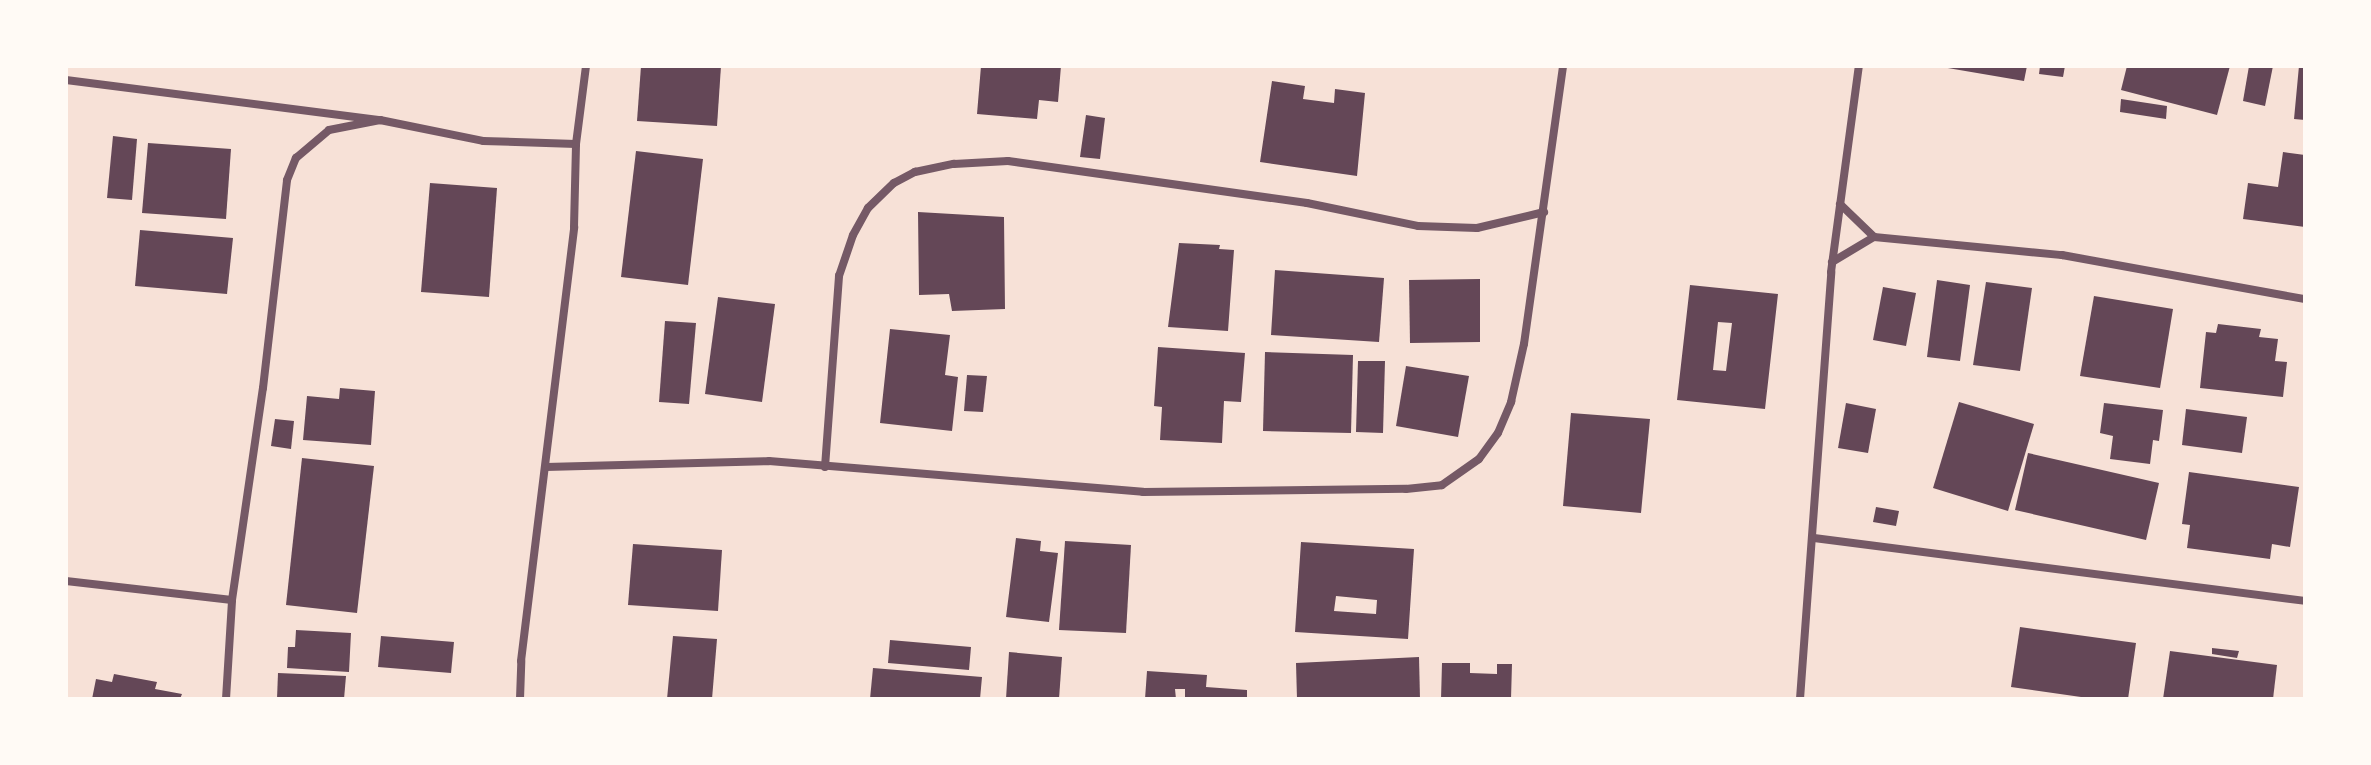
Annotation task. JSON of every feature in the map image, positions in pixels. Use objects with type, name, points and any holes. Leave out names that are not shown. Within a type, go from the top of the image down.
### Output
[{"type":"street","points":[[520,699],[574,227],[576,144],[586,66]]},
{"type":"street","points":[[546,467],[769,461],[1143,492],[1406,489],[1442,485],[1479,459],[1498,433],[1511,402],[1544,212],[1563,66]]},
{"type":"street","points":[[1800,699],[1832,262],[1859,66]]},
{"type":"street","points":[[66,80],[380,120],[483,141],[576,144]]},
{"type":"street","points":[[226,699],[232,600],[263,388],[287,180],[296,158],[329,130],[380,120]]},
{"type":"street","points":[[825,467],[839,276],[853,235],[868,208],[894,183],[915,172],[954,164],[1008,161],[1307,203],[1418,226],[1477,228],[1544,212]]},
{"type":"street","points":[[1840,204],[1874,237]]},
{"type":"street","points":[[1832,262],[1874,237],[2062,255],[2305,299]]},
{"type":"street","points":[[1814,538],[2305,601]]},
{"type":"street","points":[[66,581],[232,600]]},
{"type":"building","points":[[641,66],[721,66],[717,126],[637,121]]},
{"type":"building","points":[[981,66],[1061,66],[1058,102],[1039,100],[1037,119],[977,114]]},
{"type":"building","points":[[1936,66],[2027,66],[2024,81]]},
{"type":"building","points":[[2040,66],[2065,66],[2063,77],[2039,74]]},
{"type":"building","points":[[2127,66],[2230,66],[2217,115],[2121,90]]},
{"type":"building","points":[[2249,66],[2273,66],[2265,106],[2243,101]]},
{"type":"building","points":[[2299,66],[2305,66],[2305,120],[2294,119]]},
{"type":"building","points":[[1272,81],[1305,86],[1303,99],[1334,103],[1335,89],[1365,93],[1357,176],[1260,162]]},
{"type":"building","points":[[2121,99],[2167,106],[2166,119],[2120,112]]},
{"type":"building","points":[[1086,115],[1105,118],[1100,159],[1080,157]]},
{"type":"building","points":[[113,136],[137,139],[132,200],[107,198]]},
{"type":"building","points":[[148,143],[231,149],[226,219],[142,213]]},
{"type":"building","points":[[636,151],[703,159],[688,285],[621,277]]},
{"type":"building","points":[[2283,152],[2305,155],[2305,227],[2243,219],[2248,183],[2278,187]]},
{"type":"building","points":[[430,183],[497,188],[489,297],[421,292]]},
{"type":"building","points":[[918,212],[1004,217],[1005,309],[952,311],[949,294],[919,295]]},
{"type":"building","points":[[140,230],[233,238],[227,294],[135,286]]},
{"type":"building","points":[[1179,243],[1220,245],[1219,249],[1234,250],[1228,331],[1168,327]]},
{"type":"building","points":[[1275,270],[1384,278],[1379,342],[1271,335]]},
{"type":"building","points":[[1480,279],[1480,342],[1410,343],[1409,280]]},
{"type":"building","points":[[1937,280],[1970,285],[1960,361],[1927,357]]},
{"type":"building","points":[[1986,282],[2032,288],[2020,371],[1973,365]]},
{"type":"building","points":[[1690,285],[1778,294],[1765,409],[1677,400]],"holes":[[[1718,322],[1732,323],[1726,371],[1713,370]]]},
{"type":"building","points":[[1883,287],[1916,293],[1906,346],[1873,340]]},
{"type":"building","points":[[2094,296],[2173,309],[2160,388],[2080,376]]},
{"type":"building","points":[[718,297],[775,304],[762,402],[705,394]]},
{"type":"building","points":[[665,321],[696,323],[689,404],[659,402]]},
{"type":"building","points":[[2218,324],[2261,329],[2259,337],[2278,339],[2275,361],[2287,362],[2283,397],[2200,388],[2206,332],[2216,333]]},
{"type":"building","points":[[890,329],[950,335],[945,375],[958,377],[952,431],[880,423]]},
{"type":"building","points":[[1158,347],[1245,353],[1241,402],[1224,401],[1222,443],[1160,440],[1162,407],[1154,406]]},
{"type":"building","points":[[1265,352],[1353,355],[1351,433],[1263,431]]},
{"type":"building","points":[[1358,361],[1385,361],[1383,433],[1356,432]]},
{"type":"building","points":[[1406,366],[1469,376],[1458,437],[1396,426]]},
{"type":"building","points":[[967,375],[987,376],[983,412],[964,411]]},
{"type":"building","points":[[340,388],[375,391],[371,445],[303,440],[307,396],[339,399]]},
{"type":"building","points":[[1959,402],[2034,424],[2008,511],[1933,488]]},
{"type":"building","points":[[1846,403],[1876,409],[1868,453],[1838,448]]},
{"type":"building","points":[[2104,403],[2163,410],[2159,441],[2153,440],[2150,464],[2110,459],[2113,436],[2100,433]]},
{"type":"building","points":[[2186,409],[2247,417],[2242,453],[2182,445]]},
{"type":"building","points":[[1571,413],[1650,419],[1641,513],[1563,506]]},
{"type":"building","points":[[275,419],[294,421],[291,449],[271,446]]},
{"type":"building","points":[[2028,453],[2159,483],[2146,540],[2015,510]]},
{"type":"building","points":[[302,458],[374,466],[357,613],[286,605]]},
{"type":"building","points":[[2189,472],[2299,487],[2290,547],[2272,544],[2270,559],[2187,548],[2190,525],[2182,524]]},
{"type":"building","points":[[1876,507],[1899,511],[1896,526],[1873,522]]},
{"type":"building","points":[[1016,538],[1041,541],[1040,551],[1058,553],[1049,622],[1006,617]]},
{"type":"building","points":[[1065,541],[1131,545],[1126,633],[1059,630]]},
{"type":"building","points":[[1301,542],[1414,549],[1408,639],[1295,632]],"holes":[[[1336,596],[1377,600],[1376,614],[1334,611]]]},
{"type":"building","points":[[633,544],[722,550],[718,611],[628,605]]},
{"type":"building","points":[[2020,627],[2136,643],[2128,699],[2095,699],[2011,687]]},
{"type":"building","points":[[296,630],[351,633],[349,672],[287,668],[288,647],[295,647]]},
{"type":"building","points":[[381,636],[454,642],[451,673],[378,667]]},
{"type":"building","points":[[673,636],[717,639],[712,699],[667,699]]},
{"type":"building","points":[[890,640],[971,647],[969,670],[888,663]]},
{"type":"building","points":[[2212,648],[2239,651],[2237,658],[2212,654]]},
{"type":"building","points":[[2170,651],[2277,665],[2273,699],[2163,699]]},
{"type":"building","points":[[1009,652],[1062,657],[1059,699],[1006,699]]},
{"type":"building","points":[[1419,657],[1420,699],[1297,699],[1296,663]]},
{"type":"building","points":[[1442,663],[1470,663],[1470,673],[1497,674],[1497,664],[1512,664],[1511,699],[1441,699]]},
{"type":"building","points":[[873,668],[982,677],[980,699],[870,699]]},
{"type":"building","points":[[1147,671],[1207,675],[1206,687],[1247,690],[1247,699],[1185,699],[1185,689],[1175,689],[1176,699],[1145,699]]},
{"type":"building","points":[[278,673],[346,676],[344,699],[277,699]]},
{"type":"building","points":[[114,674],[157,682],[155,689],[182,694],[180,699],[92,699],[96,679],[112,682]]}]
